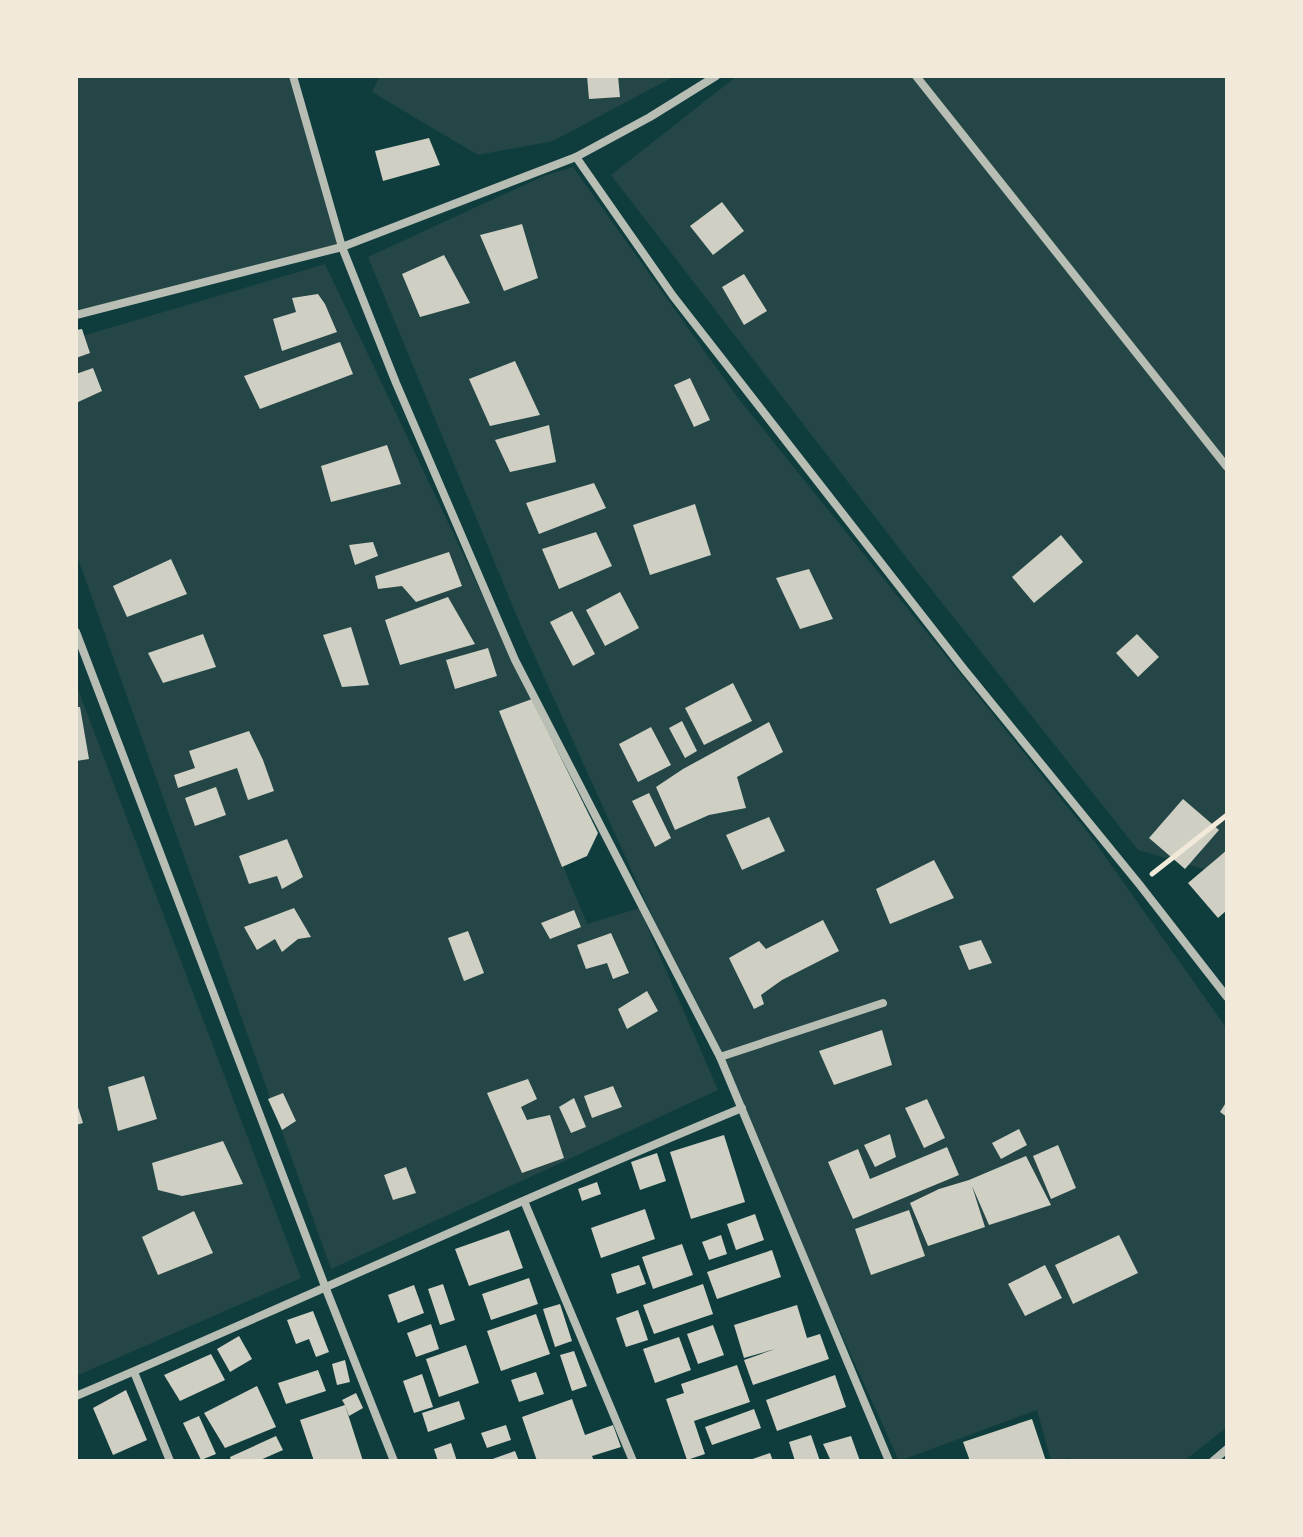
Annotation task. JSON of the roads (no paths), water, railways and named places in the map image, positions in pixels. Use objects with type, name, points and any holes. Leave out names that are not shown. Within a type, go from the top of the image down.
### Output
[{"type":"street","points":[[293,76],[342,247],[396,383],[515,660],[720,1057],[889,1461]]},
{"type":"street","points":[[76,315],[342,247],[576,157],[650,117],[716,76]]},
{"type":"street","points":[[916,76],[1227,467]]},
{"type":"street","points":[[576,157],[673,296],[963,668],[1227,997]]},
{"type":"street","points":[[76,632],[394,1461]]},
{"type":"street","points":[[720,1057],[883,1003]]},
{"type":"street","points":[[76,1396],[613,1161],[742,1108]]},
{"type":"street","points":[[524,1201],[633,1461]]},
{"type":"street","points":[[134,1372],[170,1461]]},
{"type":"street","points":[[1213,1461],[1227,1449]]}]
